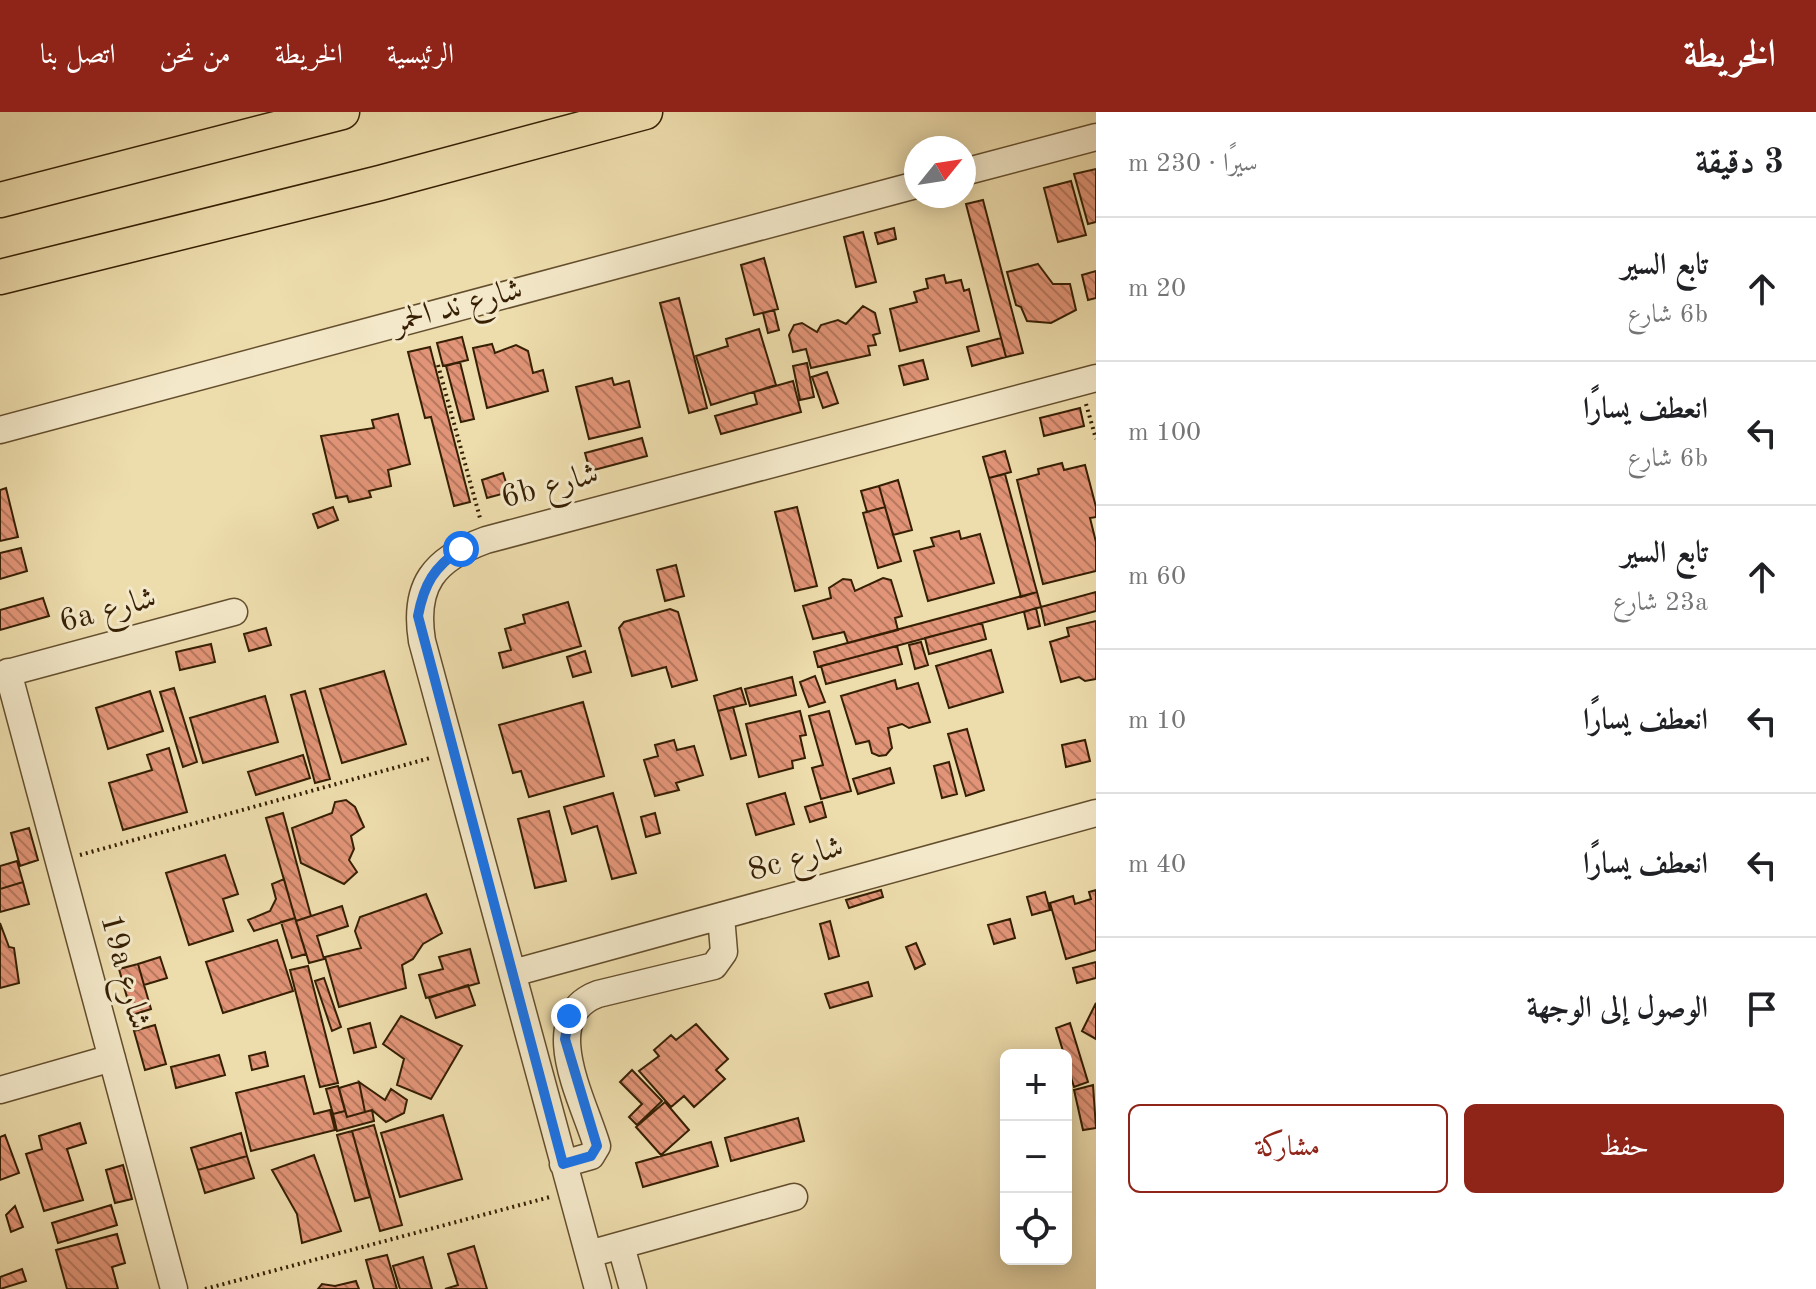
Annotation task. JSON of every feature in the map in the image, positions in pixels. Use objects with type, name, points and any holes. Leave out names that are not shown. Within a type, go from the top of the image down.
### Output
[{"type":"main road","points":[[0,200],[342,112]]},
{"type":"main road","points":[[0,277],[380,183],[645,112]]},
{"type":"street","points":[[976,169],[1096,137]]},
{"type":"street","name":"شارع ند الحمر","points":[[0,430],[904,188]]},
{"type":"street","name":"6b شارع","points":[[598,1289],[418,616],[423,588],[438,565],[461,549],[486,540],[1088,380]]},
{"type":"street","name":"6a شارع","points":[[4,674],[234,612]]},
{"type":"street","name":"19a شارع","points":[[4,674],[59,861],[174,1289]]},
{"type":"street","name":"8c شارع","points":[[513,973],[1096,813]]},
{"type":"street","points":[[563,1164],[591,1156],[597,1146],[565,1039],[569,1016],[586,999],[598,994],[714,966],[724,952],[721,916]]},
{"type":"street","points":[[0,1090],[112,1058]]},
{"type":"street","points":[[589,1254],[794,1197]]},
{"type":"street","points":[[621,1246],[633,1289]]},
{"type":"path","points":[[438,365],[486,540]]},
{"type":"path","points":[[1088,380],[1096,439]]},
{"type":"path","points":[[59,861],[453,752]]},
{"type":"path","points":[[205,1289],[572,1191]]},
{"type":"building","points":[[1096,169],[1096,222],[1088,224],[1074,174]]},
{"type":"building","points":[[1071,181],[1086,235],[1058,242],[1044,188]]},
{"type":"building","points":[[983,200],[1023,353],[1006,357],[967,208],[976,208],[976,202]]},
{"type":"building","points":[[894,228],[896,239],[878,244],[875,233]]},
{"type":"building","points":[[863,232],[876,282],[856,287],[844,237]]},
{"type":"building","points":[[764,258],[778,309],[754,315],[741,265]]},
{"type":"building","points":[[1038,264],[1053,284],[1070,284],[1076,310],[1051,323],[1027,321],[1021,307],[1016,305],[1007,272]]},
{"type":"building","points":[[1096,271],[1096,298],[1088,300],[1082,275]]},
{"type":"building","points":[[944,275],[946,283],[961,280],[964,291],[969,289],[979,331],[900,351],[890,309],[917,302],[914,292],[928,288],[926,279]]},
{"type":"building","points":[[679,298],[707,408],[689,413],[660,303]]},
{"type":"building","points":[[863,306],[875,313],[880,333],[873,335],[876,345],[868,346],[870,355],[811,368],[806,349],[793,352],[789,335],[794,325],[802,323],[817,332],[821,325],[838,320],[846,324]]},
{"type":"building","points":[[774,310],[779,330],[768,333],[763,313]]},
{"type":"building","points":[[759,329],[776,385],[711,405],[696,356],[728,346],[726,339]]},
{"type":"building","points":[[462,337],[468,360],[443,366],[437,343]]},
{"type":"building","points":[[1001,338],[1006,357],[972,366],[967,347]]},
{"type":"building","points":[[492,344],[495,353],[516,345],[528,351],[533,373],[543,370],[548,391],[487,408],[473,348]]},
{"type":"building","points":[[430,347],[470,502],[454,506],[431,417],[425,418],[408,352]]},
{"type":"building","points":[[923,360],[928,379],[904,385],[899,366]]},
{"type":"building","points":[[460,362],[474,419],[461,422],[446,366]]},
{"type":"building","points":[[807,363],[814,397],[800,400],[793,366]]},
{"type":"building","points":[[827,372],[838,403],[823,408],[812,377]]},
{"type":"building","points":[[612,378],[614,385],[629,381],[640,427],[589,439],[576,387]]},
{"type":"building","points":[[793,381],[801,412],[721,434],[715,416],[757,404],[754,392]]},
{"type":"building","points":[[1080,408],[1084,426],[1044,436],[1040,418]]},
{"type":"building","points":[[398,414],[410,464],[388,470],[391,486],[369,491],[371,497],[349,502],[347,496],[336,498],[321,436],[374,428],[372,420]]},
{"type":"building","points":[[642,438],[647,456],[590,471],[585,453]]},
{"type":"building","points":[[1005,451],[1011,472],[989,478],[983,457]]},
{"type":"building","points":[[1062,463],[1064,470],[1085,465],[1096,507],[1096,517],[1090,518],[1096,542],[1096,571],[1043,584],[1017,480],[1039,474],[1038,469]]},
{"type":"building","points":[[503,473],[509,492],[487,498],[482,480]]},
{"type":"building","points":[[1005,474],[1037,592],[1021,597],[989,478]]},
{"type":"building","points":[[898,480],[912,530],[893,535],[879,486]]},
{"type":"building","points":[[879,486],[885,507],[867,512],[861,491]]},
{"type":"building","points":[[6,488],[18,537],[0,541],[0,490]]},
{"type":"building","points":[[333,507],[338,520],[318,528],[313,514]]},
{"type":"building","points":[[797,507],[817,586],[795,591],[775,512]]},
{"type":"building","points":[[885,507],[901,561],[878,568],[863,513]]},
{"type":"building","points":[[959,531],[961,539],[980,534],[994,583],[928,601],[914,551],[934,546],[931,538]]},
{"type":"building","points":[[21,548],[27,571],[0,579],[0,553]]},
{"type":"building","points":[[676,565],[684,596],[665,601],[657,570]]},
{"type":"building","points":[[883,578],[891,580],[902,616],[895,618],[898,630],[848,643],[844,632],[813,639],[803,606],[831,598],[829,588],[843,579],[851,580],[855,591]]},
{"type":"building","points":[[1037,592],[1041,607],[818,667],[814,652]]},
{"type":"building","points":[[1096,592],[1096,611],[1045,625],[1041,607]]},
{"type":"building","points":[[43,598],[49,616],[0,630],[0,610]]},
{"type":"building","points":[[568,602],[581,646],[503,668],[499,653],[511,650],[505,629],[525,623],[523,615]]},
{"type":"building","points":[[1036,608],[1040,626],[1028,629],[1024,612]]},
{"type":"building","points":[[670,609],[678,612],[697,680],[672,687],[666,667],[632,676],[619,628],[624,622]]},
{"type":"building","points":[[1096,621],[1096,679],[1085,681],[1079,677],[1061,682],[1050,642],[1069,636],[1067,628]]},
{"type":"building","points":[[982,623],[986,639],[929,654],[925,638]]},
{"type":"building","points":[[266,628],[271,645],[249,651],[244,634]]},
{"type":"building","points":[[921,642],[928,665],[915,669],[909,645]]},
{"type":"building","points":[[211,644],[215,662],[180,670],[176,652]]},
{"type":"building","points":[[897,646],[902,664],[826,684],[821,666]]},
{"type":"building","points":[[991,650],[1003,692],[949,708],[936,666]]},
{"type":"building","points":[[585,651],[591,672],[573,677],[567,657]]},
{"type":"building","points":[[384,671],[406,744],[342,763],[320,689]]},
{"type":"building","points":[[815,676],[825,702],[809,707],[800,682]]},
{"type":"building","points":[[792,677],[796,695],[750,706],[745,689]]},
{"type":"building","points":[[895,680],[897,689],[918,683],[930,722],[909,728],[902,724],[888,728],[892,748],[886,755],[879,756],[872,753],[869,741],[856,744],[841,696]]},
{"type":"building","points":[[174,688],[197,762],[183,767],[160,692]]},
{"type":"building","points":[[741,688],[746,704],[718,711],[714,696]]},
{"type":"building","points":[[150,691],[163,731],[108,749],[96,708]]},
{"type":"building","points":[[305,691],[330,779],[315,783],[291,695]]},
{"type":"building","points":[[265,696],[278,742],[203,763],[190,718]]},
{"type":"building","points":[[583,702],[604,776],[529,797],[521,771],[513,773],[499,725]]},
{"type":"building","points":[[733,707],[746,755],[731,759],[718,711]]},
{"type":"building","points":[[800,711],[806,735],[800,736],[805,758],[792,761],[793,768],[759,777],[746,724]]},
{"type":"building","points":[[829,711],[851,791],[821,799],[812,768],[823,765],[809,716]]},
{"type":"building","points":[[967,729],[984,790],[966,796],[948,734]]},
{"type":"building","points":[[674,740],[677,750],[694,746],[703,775],[676,783],[679,790],[655,796],[644,760],[658,756],[655,745]]},
{"type":"building","points":[[1085,740],[1090,761],[1066,767],[1062,745]]},
{"type":"building","points":[[169,748],[187,812],[123,830],[109,783],[152,770],[147,755]]},
{"type":"building","points":[[303,755],[310,778],[256,795],[248,772]]},
{"type":"building","points":[[949,762],[957,794],[942,798],[934,766]]},
{"type":"building","points":[[890,768],[894,783],[858,794],[853,779]]},
{"type":"building","points":[[613,793],[636,873],[612,879],[597,826],[572,834],[564,807]]},
{"type":"building","points":[[785,793],[794,824],[756,835],[747,804]]},
{"type":"building","points":[[346,800],[355,807],[364,827],[351,836],[354,849],[349,860],[357,872],[344,884],[301,863],[292,828],[332,813],[335,802]]},
{"type":"building","points":[[822,802],[826,817],[810,822],[805,807]]},
{"type":"building","points":[[549,811],[566,881],[535,888],[518,819]]},
{"type":"building","points":[[283,813],[311,916],[296,921],[266,818]]},
{"type":"building","points":[[655,813],[660,833],[646,837],[641,817]]},
{"type":"building","points":[[29,828],[38,860],[20,866],[11,833]]},
{"type":"building","points":[[225,855],[238,894],[223,899],[233,931],[189,945],[166,873]]},
{"type":"building","points":[[17,861],[23,882],[0,889],[0,866]]},
{"type":"building","points":[[284,879],[295,918],[254,931],[248,920],[270,911],[276,899],[272,884]]},
{"type":"building","points":[[23,882],[29,904],[0,912],[0,889]]},
{"type":"building","points":[[881,890],[883,897],[849,908],[846,900]]},
{"type":"building","points":[[1096,890],[1096,950],[1066,959],[1050,903],[1073,896],[1075,904],[1091,899],[1089,892]]},
{"type":"building","points":[[1045,892],[1050,910],[1032,915],[1027,897]]},
{"type":"building","points":[[426,894],[442,933],[423,944],[413,959],[402,965],[406,988],[339,1007],[325,957],[361,948],[355,931],[360,917]]},
{"type":"building","points":[[342,906],[348,926],[317,936],[324,959],[309,963],[296,921]]},
{"type":"building","points":[[295,918],[306,954],[292,958],[281,922]]},
{"type":"building","points":[[1010,919],[1015,938],[994,944],[988,925]]},
{"type":"building","points":[[830,921],[839,956],[829,959],[820,924]]},
{"type":"building","points":[[0,923],[9,947],[14,948],[19,983],[0,988]]},
{"type":"building","points":[[277,940],[293,991],[223,1013],[206,962]]},
{"type":"building","points":[[916,943],[925,964],[915,969],[906,947]]},
{"type":"building","points":[[470,949],[479,983],[426,998],[419,975],[443,969],[439,957]]},
{"type":"building","points":[[160,957],[167,978],[144,985],[138,964]]},
{"type":"building","points":[[1096,962],[1096,978],[1077,983],[1073,968]]},
{"type":"building","points":[[138,964],[151,1009],[132,1015],[119,969]]},
{"type":"building","points":[[308,966],[338,1083],[320,1087],[290,970]]},
{"type":"building","points":[[324,978],[341,1027],[332,1031],[315,981]]},
{"type":"building","points":[[868,982],[872,996],[830,1008],[825,994]]},
{"type":"building","points":[[468,985],[475,1005],[436,1018],[429,998]]},
{"type":"building","points":[[1096,1003],[1096,1039],[1082,1031]]},
{"type":"building","points":[[401,1016],[462,1046],[431,1099],[397,1085],[404,1059],[383,1044]]},
{"type":"building","points":[[370,1023],[376,1047],[354,1053],[348,1029]]},
{"type":"building","points":[[1070,1023],[1088,1082],[1074,1087],[1072,1049],[1062,1049],[1056,1028]]},
{"type":"building","points":[[696,1024],[728,1059],[716,1070],[725,1079],[694,1107],[684,1096],[671,1107],[639,1071],[659,1056],[654,1050],[671,1035],[676,1040]]},
{"type":"building","points":[[155,1025],[166,1064],[145,1070],[134,1031]]},
{"type":"building","points":[[265,1052],[268,1066],[252,1070],[249,1056]]},
{"type":"building","points":[[219,1055],[225,1075],[176,1088],[171,1067]]},
{"type":"building","points":[[632,1070],[662,1101],[637,1125],[629,1117],[642,1104],[620,1082]]},
{"type":"building","points":[[304,1076],[314,1114],[330,1110],[335,1130],[251,1151],[236,1093]]},
{"type":"building","points":[[359,1082],[385,1100],[391,1089],[407,1100],[404,1113],[386,1122],[372,1110],[365,1112]]},
{"type":"building","points":[[359,1082],[365,1112],[347,1117],[339,1088]]},
{"type":"building","points":[[1093,1085],[1096,1128],[1083,1130],[1074,1090]]},
{"type":"building","points":[[338,1086],[345,1111],[333,1114],[326,1089]]},
{"type":"building","points":[[665,1102],[689,1130],[661,1155],[636,1127]]},
{"type":"building","points":[[372,1110],[374,1121],[337,1131],[333,1114],[345,1111],[347,1117]]},
{"type":"building","points":[[443,1115],[462,1179],[400,1197],[381,1133]]},
{"type":"building","points":[[798,1118],[804,1141],[731,1161],[725,1138]]},
{"type":"building","points":[[80,1123],[86,1143],[67,1149],[83,1200],[44,1211],[26,1154],[42,1149],[39,1136]]},
{"type":"building","points":[[374,1125],[402,1225],[380,1231],[352,1131]]},
{"type":"building","points":[[352,1131],[370,1197],[355,1201],[337,1135]]},
{"type":"building","points":[[241,1133],[247,1156],[198,1170],[191,1148]]},
{"type":"building","points":[[5,1135],[19,1173],[0,1180],[0,1137]]},
{"type":"building","points":[[711,1142],[718,1166],[643,1187],[636,1163]]},
{"type":"building","points":[[314,1155],[341,1231],[302,1243],[297,1214],[272,1170]]},
{"type":"building","points":[[247,1156],[254,1178],[205,1193],[198,1170]]},
{"type":"building","points":[[123,1165],[132,1199],[115,1203],[106,1170]]},
{"type":"building","points":[[111,1205],[117,1225],[58,1243],[52,1223]]},
{"type":"building","points":[[15,1206],[23,1227],[11,1232],[6,1215]]},
{"type":"building","points":[[117,1234],[125,1263],[112,1267],[118,1289],[67,1289],[56,1250]]},
{"type":"building","points":[[474,1246],[487,1289],[445,1289],[458,1285],[448,1254]]},
{"type":"building","points":[[387,1255],[397,1289],[374,1289],[366,1260]]},
{"type":"building","points":[[423,1257],[432,1289],[400,1289],[393,1266]]},
{"type":"building","points":[[22,1269],[26,1281],[0,1289],[0,1277]]},
{"type":"building","points":[[356,1281],[359,1289],[318,1289],[322,1284],[335,1286]]},
{"type":"route","points":[[461,549],[438,565],[423,588],[418,616],[422,641],[563,1164],[591,1156],[597,1146],[565,1039],[569,1016]]}]
